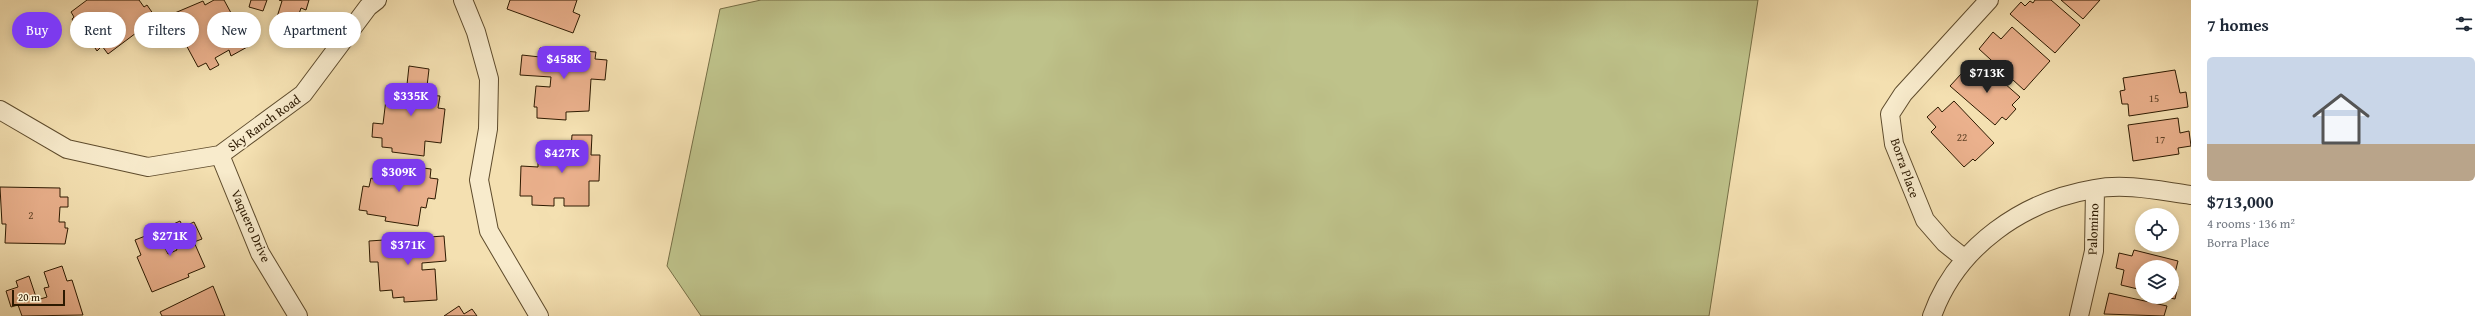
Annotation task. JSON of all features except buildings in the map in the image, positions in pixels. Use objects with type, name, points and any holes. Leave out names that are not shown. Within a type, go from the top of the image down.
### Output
[{"type":"street","name":"Sky Ranch Road","points":[[0,110],[66,149],[148,167],[220,155],[303,94],[368,7],[377,0]]},
{"type":"street","points":[[463,0],[476,32],[489,79],[488,129],[479,180],[488,231],[539,316]]},
{"type":"street","name":"Borra Place","points":[[1964,259],[1945,243],[1925,220],[1894,144],[1890,114],[1903,94],[1989,0]]},
{"type":"street","name":"Vaquero Drive","points":[[220,155],[260,253],[298,316]]},
{"type":"street","points":[[1932,316],[1937,302],[1964,259],[2001,224],[2049,200],[2095,189],[2138,188],[2191,195]]},
{"type":"street","name":"Palomino","points":[[2079,316],[2094,251],[2095,189]]},
{"type":"green space","points":[[761,0],[1758,0],[1709,316],[701,316],[667,266],[720,9]]}]
